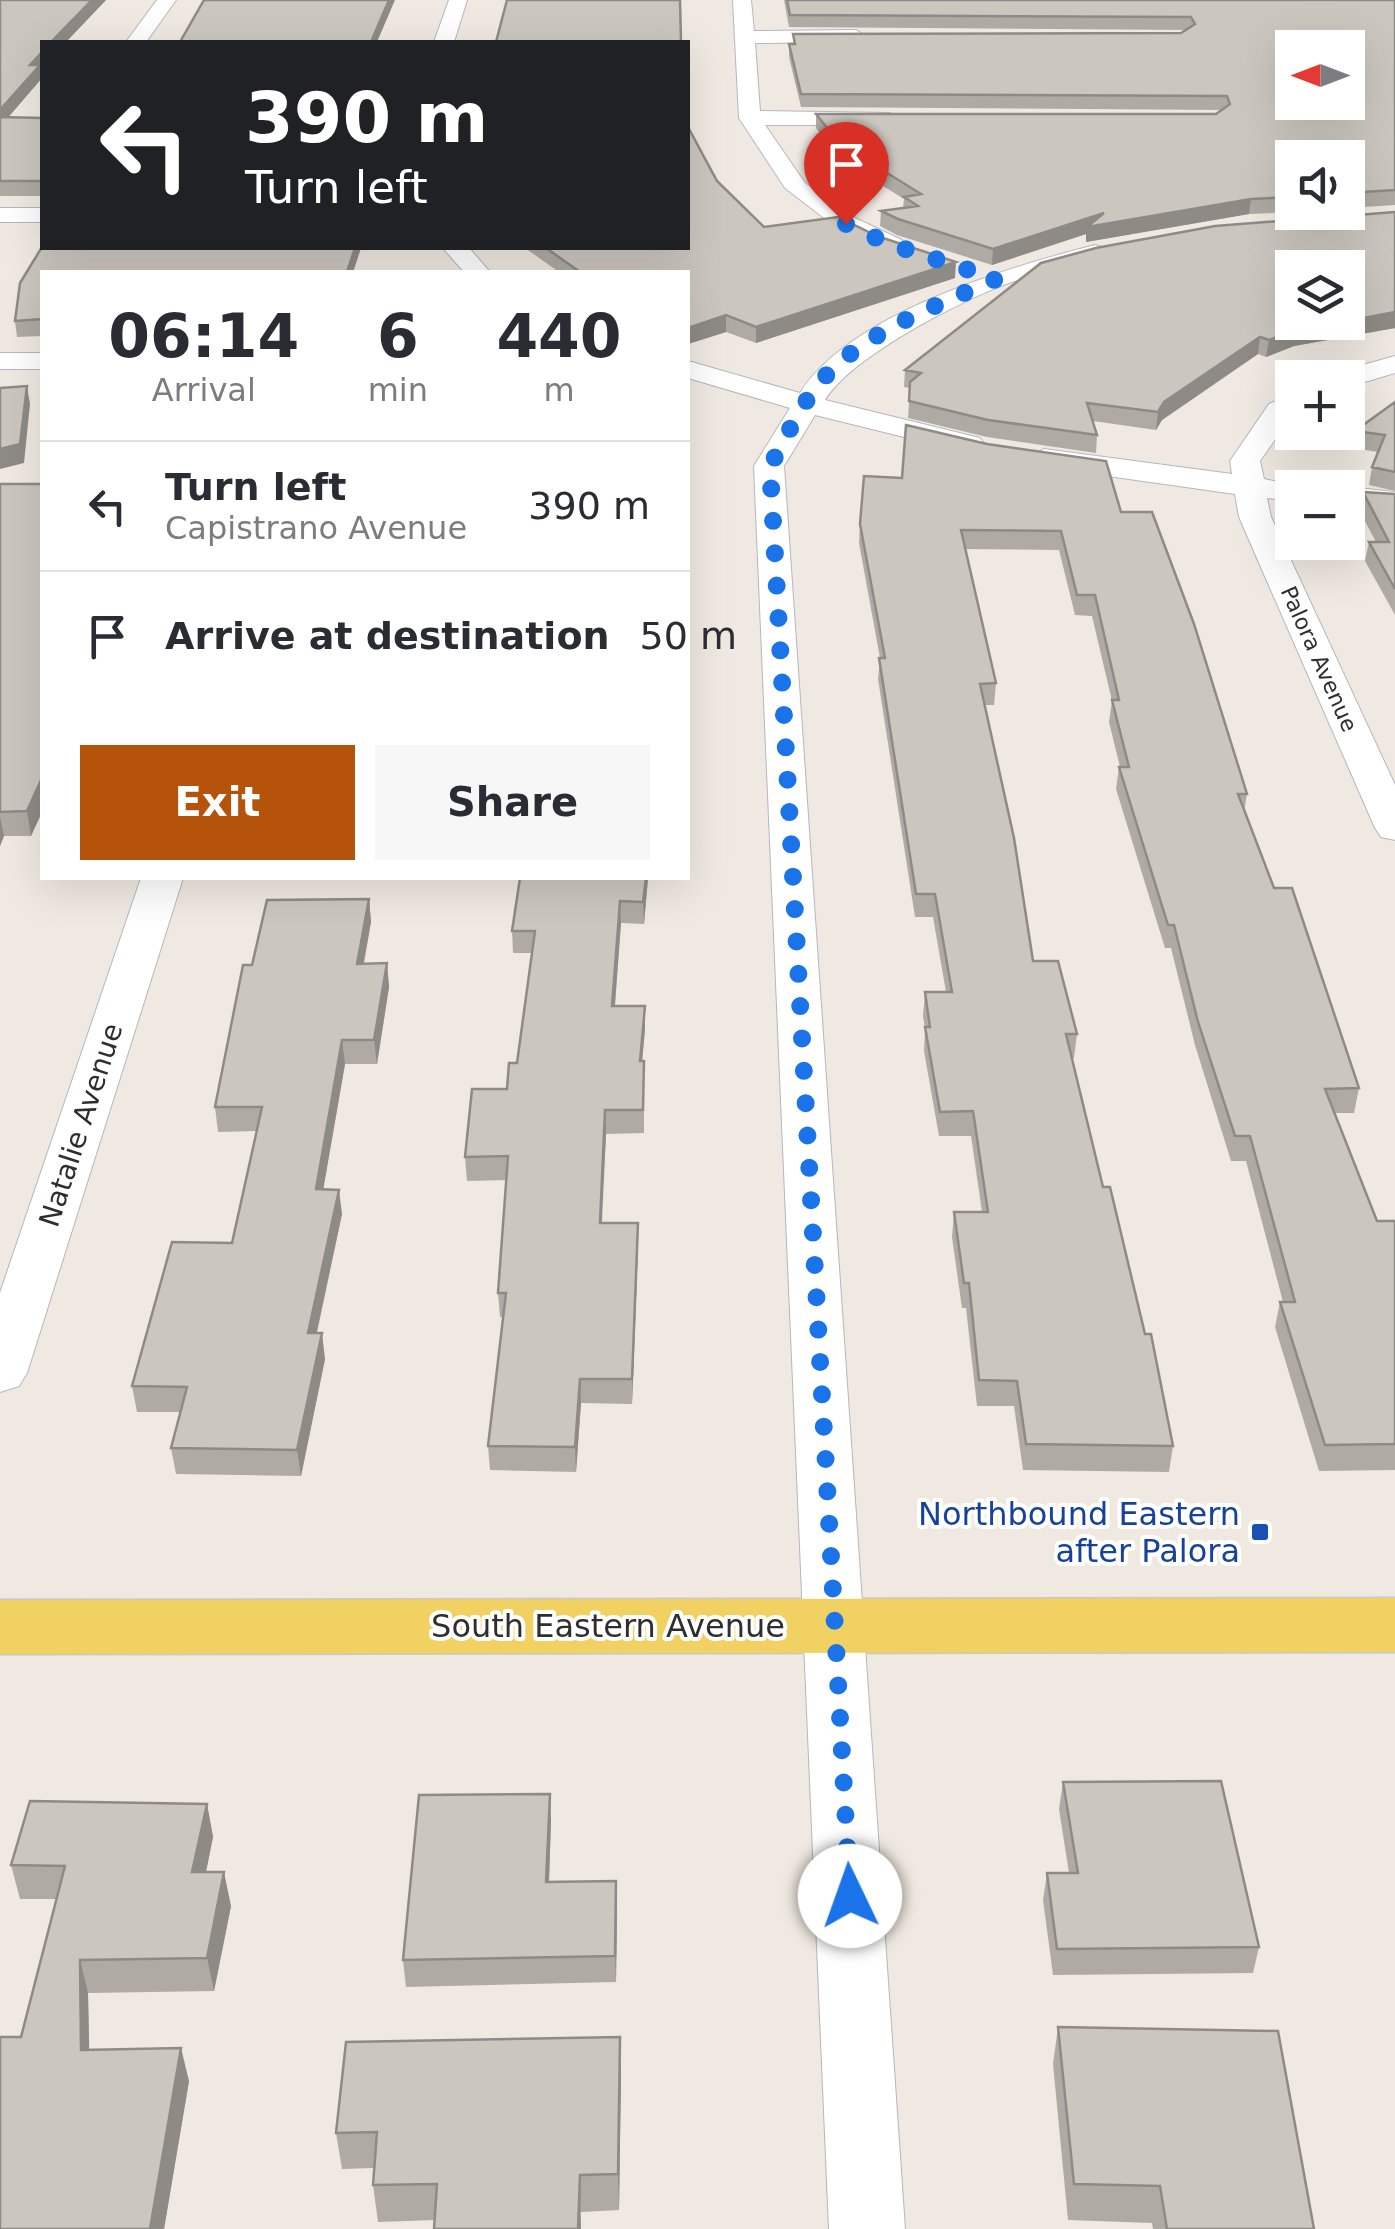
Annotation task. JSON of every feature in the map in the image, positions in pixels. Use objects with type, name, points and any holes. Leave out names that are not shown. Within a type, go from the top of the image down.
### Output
[{"type":"main road","name":"South Eastern Avenue","points":[[0,1627],[1395,1625]]},
{"type":"street","points":[[137,40],[166,0]]},
{"type":"street","points":[[445,40],[458,0]]},
{"type":"street","points":[[742,0],[750,118],[797,188],[846,224],[923,255]]},
{"type":"street","points":[[745,37],[883,36]]},
{"type":"street","points":[[750,118],[905,118]]},
{"type":"street","points":[[5,222],[40,215]]},
{"type":"street","points":[[867,2229],[770,466],[823,379],[873,340],[978,273],[1116,248]]},
{"type":"street","points":[[458,250],[475,270]]},
{"type":"street","points":[[0,361],[40,361]]},
{"type":"street","points":[[1365,373],[1395,364]]},
{"type":"street","points":[[690,370],[893,429],[1275,490]]},
{"type":"street","points":[[1250,488],[1245,461],[1275,416]]},
{"type":"street","name":"Palora Avenue","points":[[1250,488],[1254,517],[1395,828]]},
{"type":"street","points":[[1365,497],[1395,500]]},
{"type":"street","name":"Natalie Avenue","points":[[0,1373],[161,880]]},
{"type":"building","points":[[0,0],[92,0],[53,40],[40,40],[40,54],[30,65],[40,65],[0,110]]},
{"type":"building","points":[[204,0],[389,0],[372,40],[181,40]]},
{"type":"building","points":[[507,0],[680,0],[681,40],[497,40]]},
{"type":"building","points":[[787,0],[1395,0],[1395,190],[1365,192],[1365,140],[1275,140],[1275,198],[1087,227],[1104,213],[993,249],[881,211],[918,206],[904,197],[921,194],[839,143],[816,114],[1216,114],[1230,104],[1227,96],[801,94],[789,44],[795,44],[793,34],[1181,33],[1195,24],[1191,17],[790,15]]},
{"type":"building","points":[[0,117],[40,118],[40,181],[0,181]]},
{"type":"building","points":[[690,131],[717,181],[764,227],[838,217],[877,236],[956,262],[756,327],[726,315],[690,327],[690,270],[577,270],[549,250],[690,250]]},
{"type":"building","points":[[1395,212],[1395,312],[1365,318],[1365,250],[1275,250],[1275,338],[1260,337],[1164,402],[1158,412],[1087,403],[1097,435],[988,420],[909,401],[910,382],[921,373],[905,370],[1041,263],[1096,248],[1215,226],[1275,221],[1275,230],[1365,230],[1365,214]]},
{"type":"building","points":[[40,250],[354,250],[348,270],[40,270],[40,319],[15,321],[20,283]]},
{"type":"building","points":[[27,386],[20,444],[0,449],[0,388]]},
{"type":"building","points":[[1395,402],[1395,472],[1372,467],[1385,435],[1365,432],[1365,424]]},
{"type":"building","points":[[906,425],[987,444],[1106,461],[1121,512],[1152,512],[1194,624],[1247,794],[1238,794],[1274,888],[1292,888],[1359,1088],[1325,1089],[1377,1221],[1395,1221],[1395,1444],[1325,1445],[1280,1302],[1295,1302],[1250,1136],[1235,1136],[1198,1022],[1174,925],[1168,925],[1119,767],[1129,767],[1112,700],[1119,700],[1095,595],[1077,595],[1061,531],[961,530],[996,683],[980,684],[1014,838],[1033,961],[1058,961],[1077,1034],[1066,1034],[1103,1187],[1110,1187],[1145,1334],[1151,1334],[1173,1446],[1026,1444],[1017,1381],[979,1380],[969,1283],[964,1283],[954,1212],[988,1212],[973,1111],[940,1112],[925,1027],[930,1027],[925,992],[952,992],[935,894],[916,894],[879,658],[885,658],[860,524],[864,476],[902,478]]},
{"type":"building","points":[[0,484],[40,484],[40,782],[27,811],[0,812]]},
{"type":"building","points":[[1365,492],[1395,494],[1395,589],[1369,542],[1389,542]]},
{"type":"building","points":[[520,880],[646,880],[643,902],[620,901],[612,1006],[645,1006],[640,1061],[644,1061],[643,1110],[605,1110],[600,1223],[638,1223],[632,1379],[580,1379],[575,1447],[488,1446],[506,1293],[498,1293],[508,1156],[465,1157],[472,1089],[507,1089],[509,1063],[517,1063],[535,931],[512,931]]},
{"type":"building","points":[[369,899],[357,964],[387,963],[374,1040],[342,1040],[316,1189],[339,1190],[308,1333],[322,1333],[297,1450],[171,1448],[187,1387],[132,1386],[172,1242],[232,1243],[262,1107],[215,1107],[243,965],[252,965],[267,900]]},
{"type":"building","points":[[1221,1781],[1259,1947],[1057,1949],[1047,1873],[1078,1873],[1063,1782]]},
{"type":"building","points":[[550,1794],[546,1882],[616,1881],[615,1956],[403,1960],[419,1795]]},
{"type":"building","points":[[30,1801],[207,1804],[192,1872],[224,1872],[207,1958],[80,1960],[81,2050],[181,2048],[150,2229],[0,2229],[0,2037],[21,2037],[65,1866],[11,1865]]},
{"type":"building","points":[[1058,2027],[1278,2031],[1314,2229],[1167,2229],[1160,2186],[1074,2184]]},
{"type":"building","points":[[620,2037],[618,2174],[580,2175],[578,2229],[434,2229],[437,2184],[373,2185],[377,2132],[336,2133],[346,2042]]},
{"type":"place","name":"Northbound Eastern after Palora","points":[[1260,1532]]},
{"type":"route","points":[[846,224],[887,243],[996,279],[873,340],[823,379],[770,466],[850,1896]]}]
